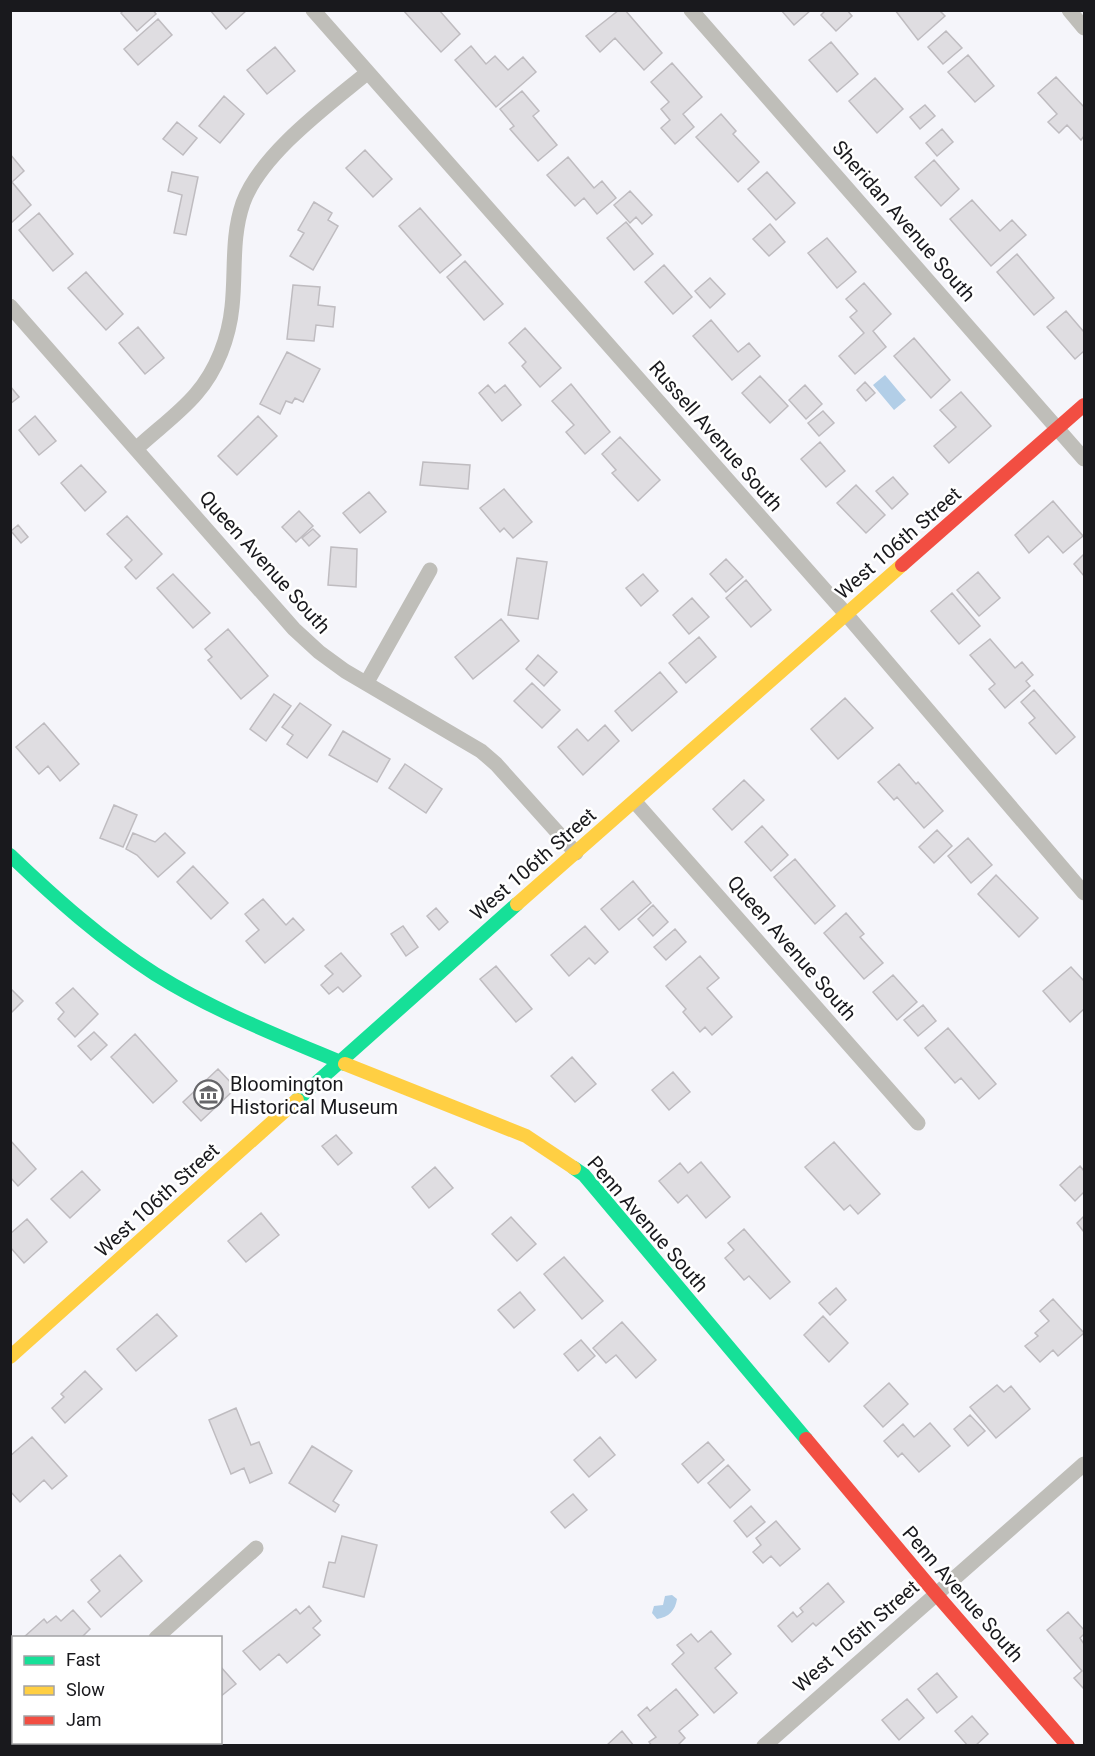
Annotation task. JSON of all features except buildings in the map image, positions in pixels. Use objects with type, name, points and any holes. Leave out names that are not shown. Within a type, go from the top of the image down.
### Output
[{"type":"street","name":"Russell Avenue South","points":[[313,10],[846,614],[1084,892]]},
{"type":"street","name":"Sheridan Avenue South","points":[[692,10],[1084,459]]},
{"type":"street","points":[[1069,10],[1084,28]]},
{"type":"street","points":[[136,448],[196,394],[214,368],[226,338],[232,307],[234,238],[243,202],[262,169],[287,142],[367,73]]},
{"type":"street","name":"Queen Avenue South","points":[[10,306],[294,629],[319,652],[345,671],[481,751],[496,764],[576,853]]},
{"type":"street","name":"West 106th Street","points":[[10,1357],[340,1062],[1084,405]]},
{"type":"street","points":[[367,682],[430,570]]},
{"type":"street","name":"Queen Avenue South","points":[[634,802],[918,1123]]},
{"type":"street","name":"Penn Avenue South","points":[[10,855],[48,892],[100,935],[156,974],[215,1007],[340,1062],[526,1136],[556,1154],[584,1175],[936,1594],[1068,1746]]},
{"type":"street","name":"West 105th Street","points":[[764,1746],[1084,1464]]},
{"type":"street","points":[[158,1636],[256,1548]]},
{"type":"water","points":[[885,375],[906,400],[894,410],[873,385]]},
{"type":"water","points":[[672,1595],[677,1599],[675,1607],[665,1617],[657,1619],[652,1613],[654,1606],[663,1605],[665,1596]]},
{"type":"traffic: fast","points":[[10,855],[80,918],[155,974],[224,1012],[345,1064]]},
{"type":"traffic: fast","points":[[297,1100],[517,904]]},
{"type":"traffic: fast","points":[[574,1168],[584,1175],[806,1439]]},
{"type":"traffic: slow","points":[[517,904],[902,565]]},
{"type":"traffic: slow","points":[[345,1064],[526,1136],[574,1168]]},
{"type":"traffic: slow","points":[[10,1357],[297,1100]]},
{"type":"traffic: jam","points":[[902,565],[1084,405]]},
{"type":"traffic: jam","points":[[806,1439],[1068,1746]]},
{"type":"place","name":"Bloomington Historical Museum","points":[[209,1095]]}]
